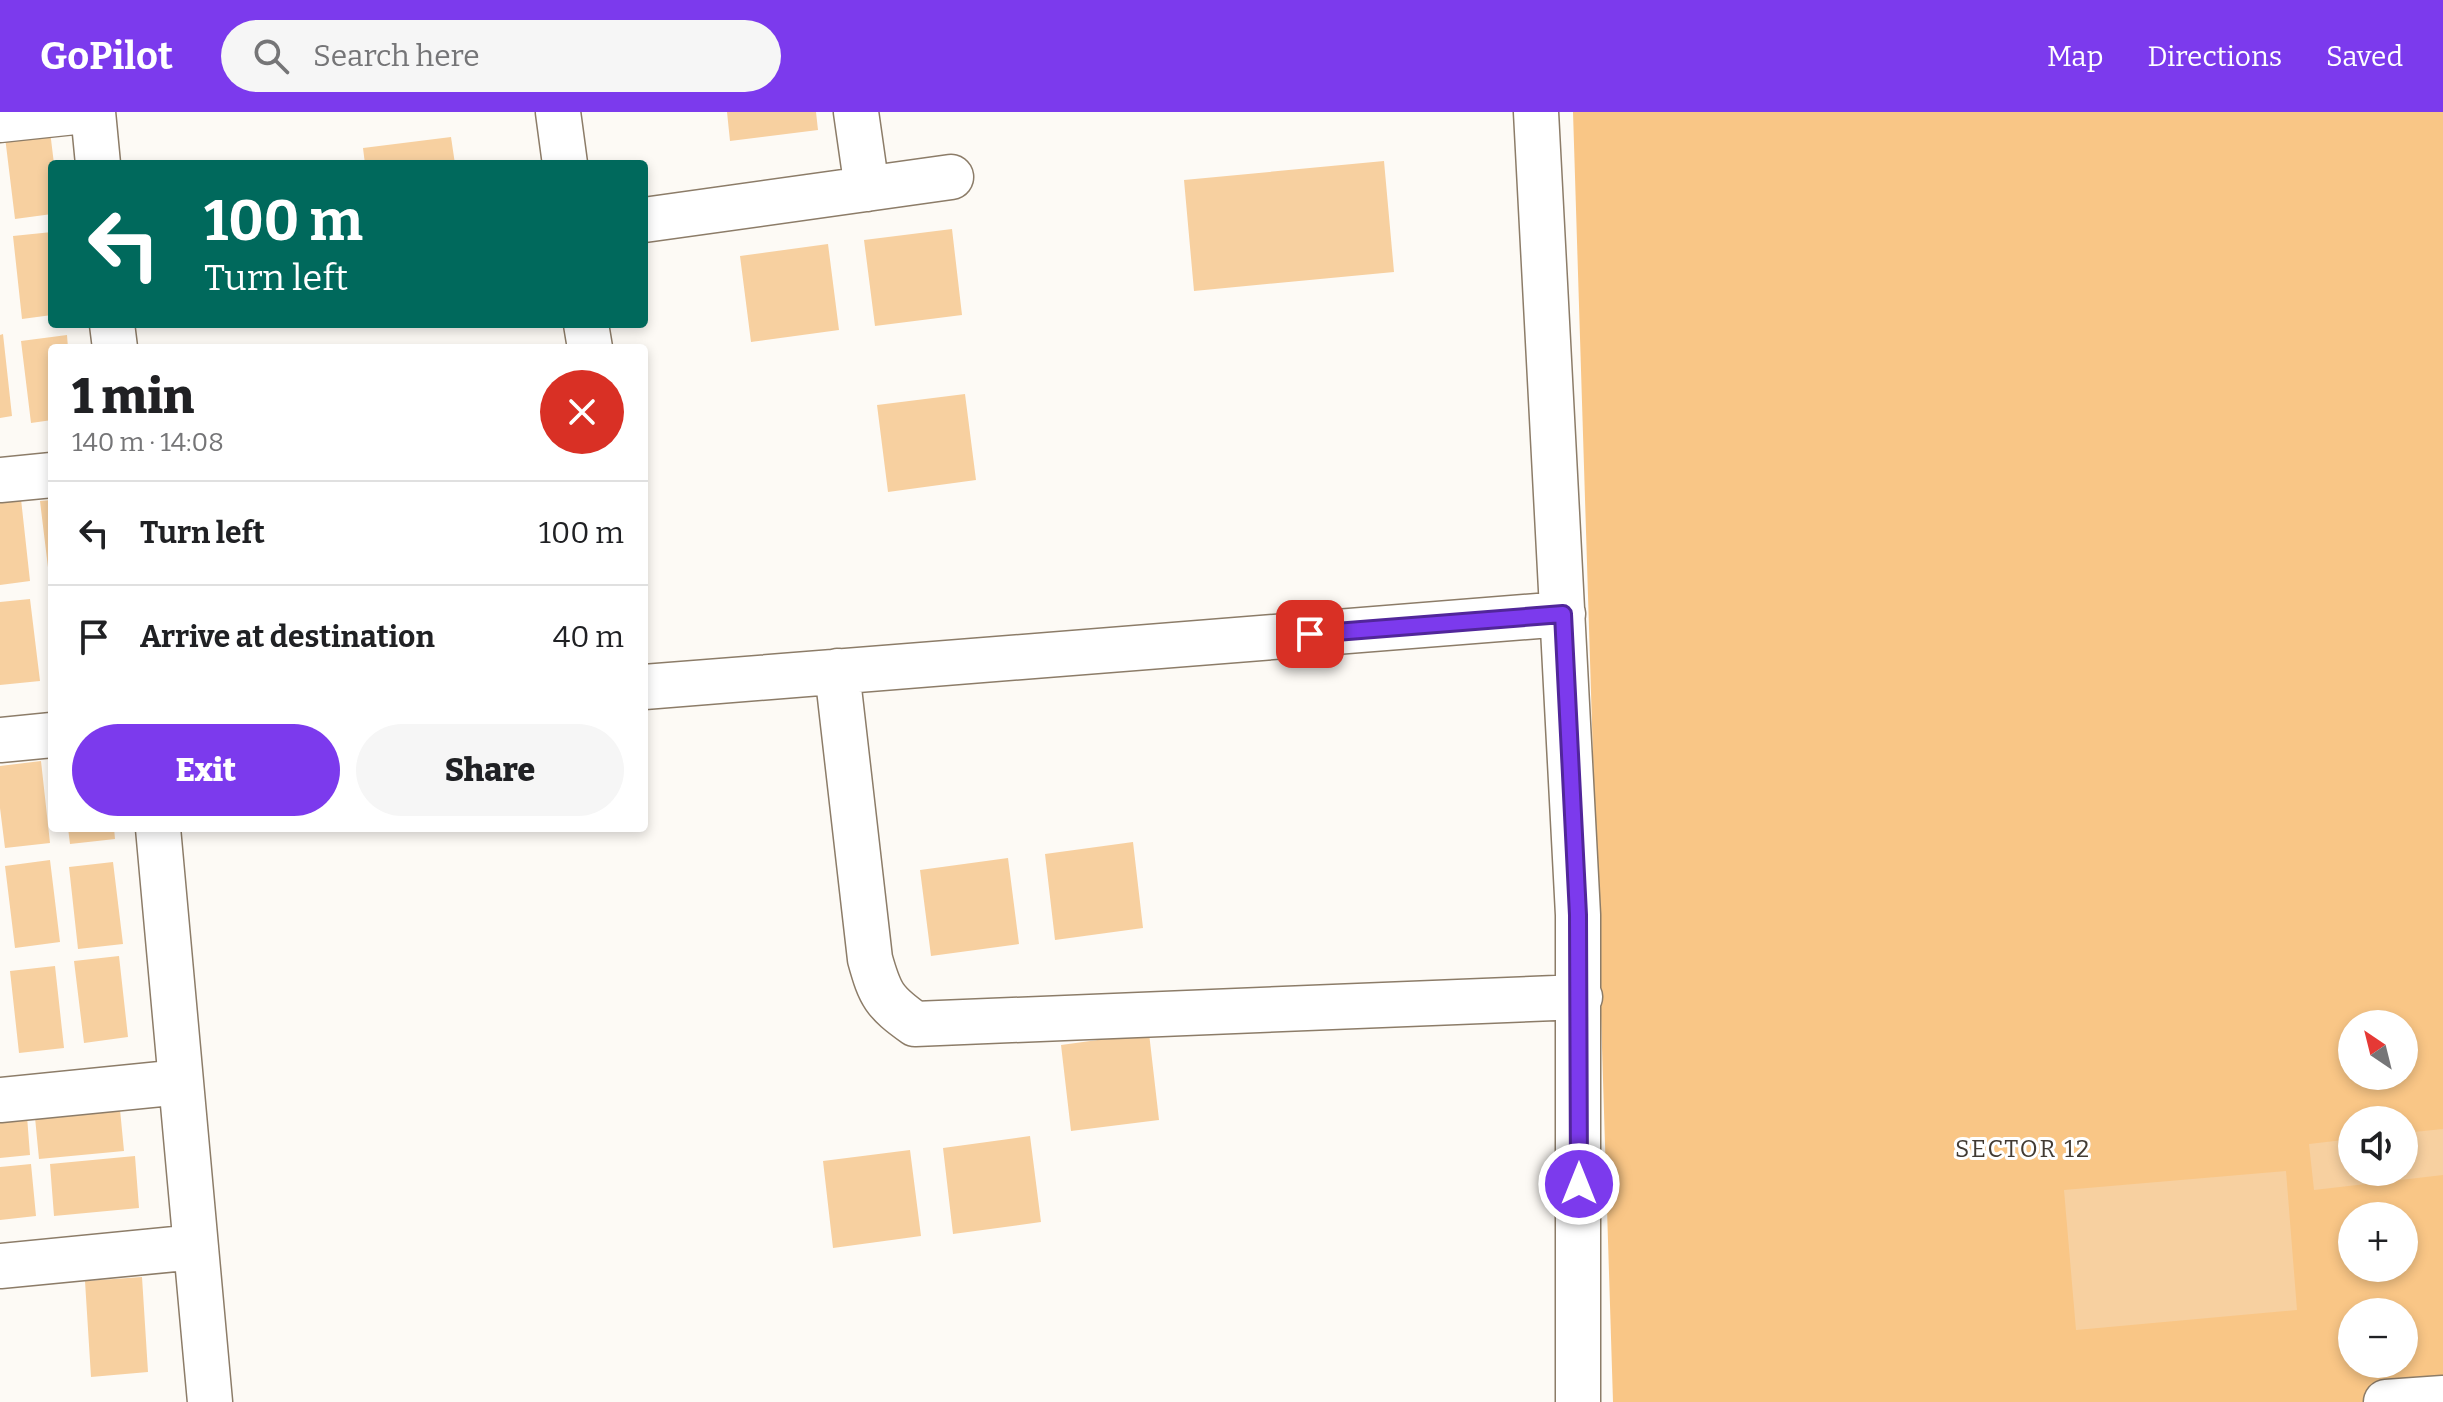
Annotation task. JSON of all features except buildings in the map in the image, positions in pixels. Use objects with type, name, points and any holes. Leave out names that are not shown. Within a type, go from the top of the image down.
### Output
[{"type":"street","points":[[0,120],[75,112]]},
{"type":"street","points":[[93,112],[98,160]]},
{"type":"street","points":[[558,112],[564,160]]},
{"type":"street","points":[[856,112],[867,189]]},
{"type":"street","points":[[1536,112],[1578,915],[1578,1402]]},
{"type":"street","points":[[648,219],[951,177]]},
{"type":"street","points":[[0,480],[48,475]]},
{"type":"street","points":[[648,687],[1563,614]]},
{"type":"street","points":[[837,671],[870,959],[878,987],[890,1007],[915,1024],[1580,997]]},
{"type":"street","points":[[0,740],[48,735]]},
{"type":"street","points":[[158,832],[210,1402]]},
{"type":"street","points":[[0,1100],[181,1082]]},
{"type":"street","points":[[0,1266],[196,1247]]},
{"type":"street","points":[[2386,1402],[2443,1398]]},
{"type":"shaded area","points":[[1573,112],[2443,112],[2443,1402],[1613,1402]]},
{"type":"district","name":"SECTOR 12","points":[[2023,1149]]},
{"type":"route","points":[[1310,634],[1563,614],[1578,915],[1579,1184]]}]
